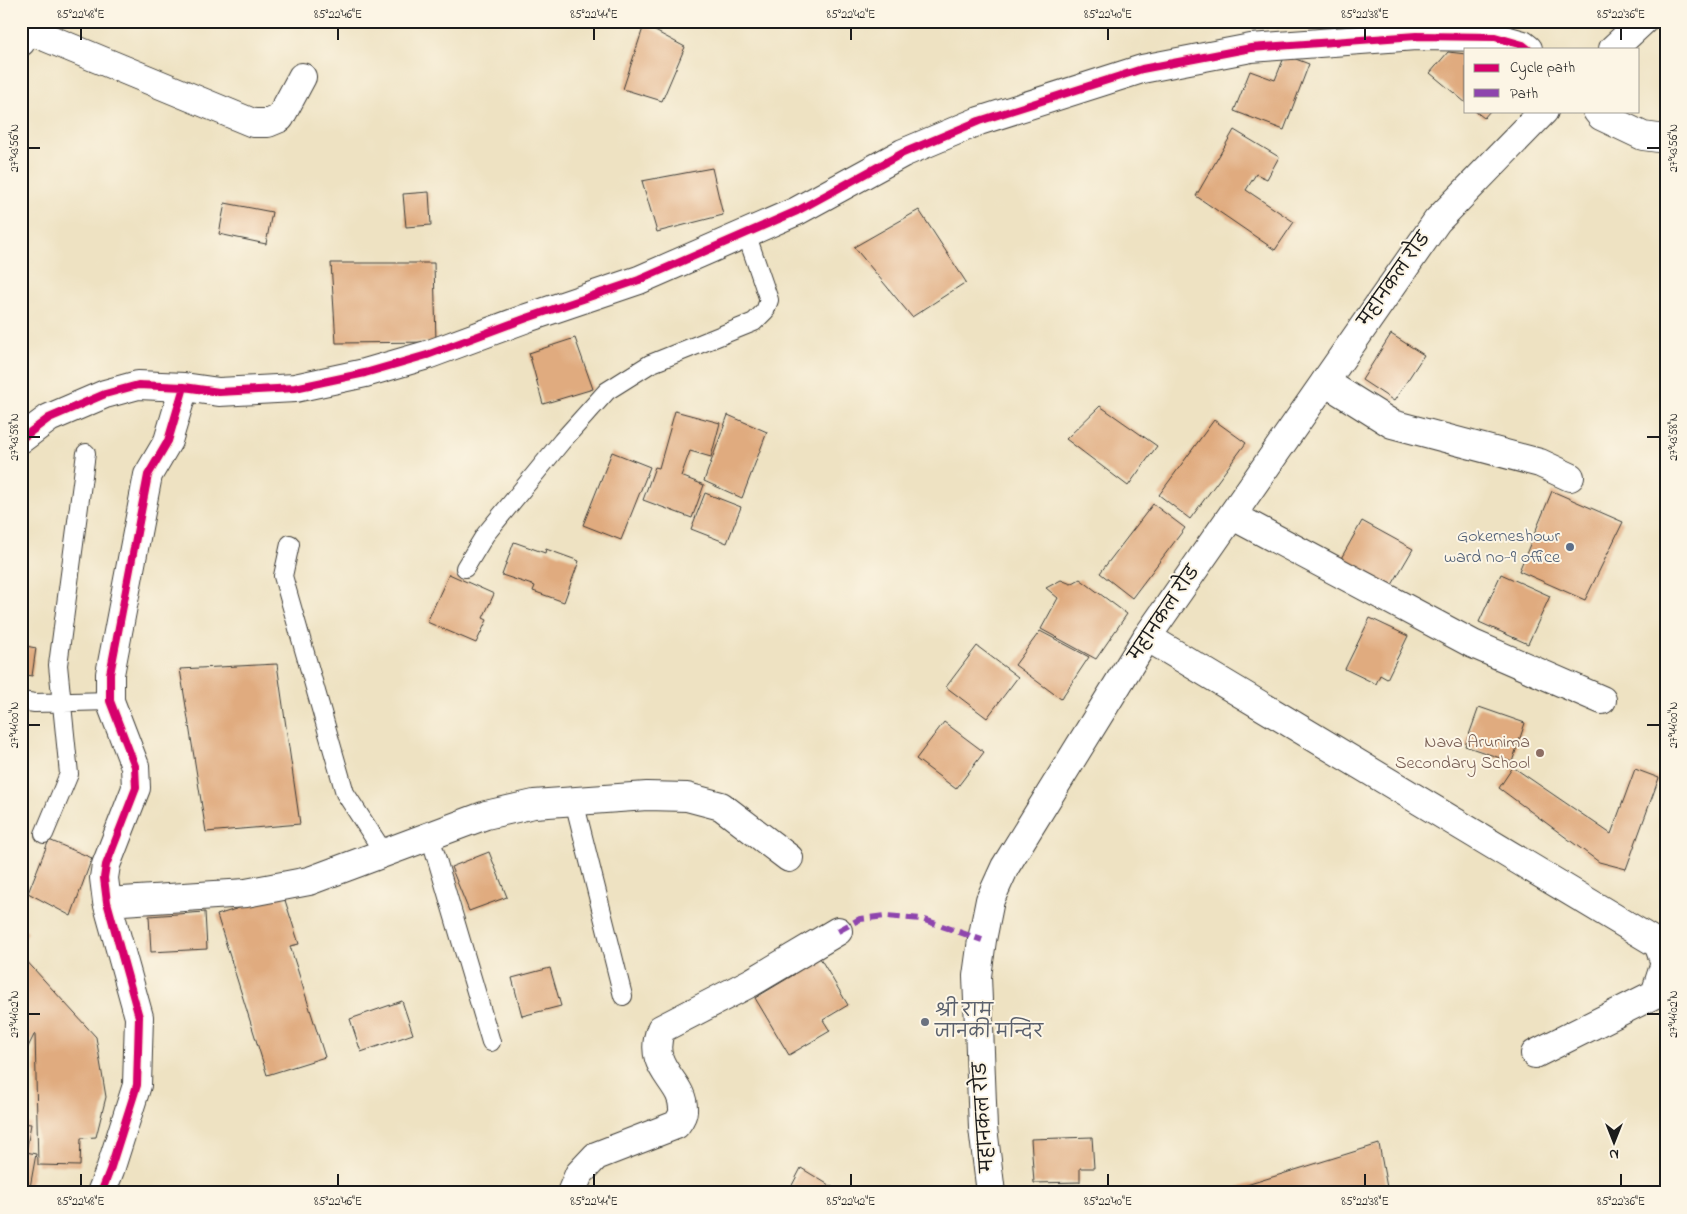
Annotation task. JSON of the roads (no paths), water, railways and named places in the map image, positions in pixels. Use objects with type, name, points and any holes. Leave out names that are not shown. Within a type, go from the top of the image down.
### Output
[{"type":"street","points":[[1613,48],[1643,21]]},
{"type":"street","points":[[27,31],[253,123],[268,122],[280,118],[302,77]]},
{"type":"street","points":[[21,439],[49,418],[105,394],[138,385],[184,387],[219,392],[295,388],[365,373],[427,355],[527,318],[639,280],[797,211],[903,153],[979,122],[1142,69],[1252,48],[1416,36],[1495,37],[1523,45],[1527,48]]},
{"type":"street","name":"महानकल रोड","points":[[991,1193],[983,1128],[977,976],[990,900],[1005,867],[1148,637],[1437,221],[1543,112]]},
{"type":"street","points":[[1598,112],[1601,116],[1643,136],[1666,139]]},
{"type":"street","points":[[1325,382],[1392,424],[1540,463],[1570,477]]},
{"type":"street","points":[[102,1193],[137,1085],[139,1017],[107,902],[104,878],[106,865],[136,788],[136,766],[110,701],[110,674],[148,475],[168,441],[184,387]]},
{"type":"street","points":[[1232,516],[1473,644],[1602,700]]},
{"type":"street","points":[[1148,637],[1658,944],[1665,963],[1655,994],[1535,1054]]},
{"type":"street","points":[[107,902],[246,893],[309,881],[495,813],[534,804],[576,800],[648,796],[687,797],[721,806],[789,858]]},
{"type":"street","points":[[571,1193],[579,1174],[596,1156],[676,1125],[684,1113],[682,1099],[658,1057],[657,1040],[661,1029],[752,982],[838,931]]},
{"type":"lane","points":[[465,568],[485,535],[562,441],[607,391],[650,364],[754,322],[765,311],[768,300],[746,233]]},
{"type":"lane","points":[[44,834],[69,774],[58,665],[86,453]]},
{"type":"lane","points":[[290,544],[283,576],[345,793],[384,853]]},
{"type":"lane","points":[[21,701],[35,703],[110,701]]},
{"type":"lane","points":[[576,800],[577,813],[622,996]]},
{"type":"lane","points":[[430,836],[491,1042]]},
{"type":"place","name":"Gokerneshowr ward no-9 office","points":[[1570,547]]},
{"type":"place","name":"Nava Arunima Secondary School","points":[[1540,753]]},
{"type":"place","name":"श्री राम जानकी मन्दिर","points":[[925,1022]]}]
